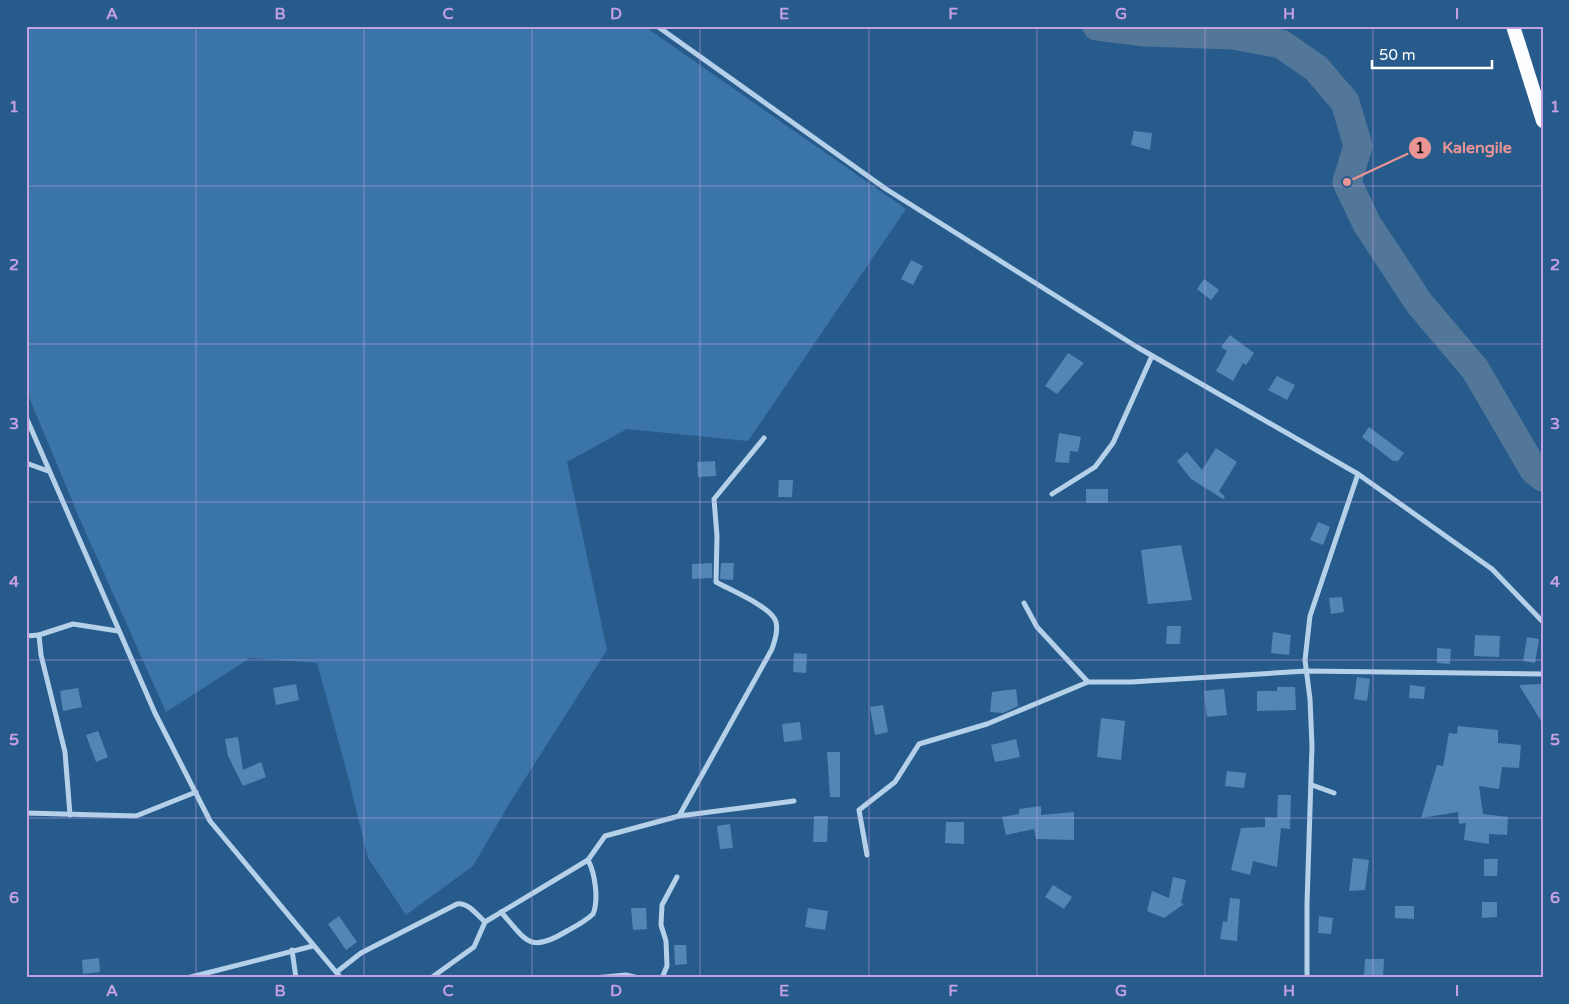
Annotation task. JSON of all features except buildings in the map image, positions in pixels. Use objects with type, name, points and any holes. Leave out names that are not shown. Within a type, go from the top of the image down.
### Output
[{"type":"highway","points":[[1513,26],[1543,121]]},
{"type":"street","points":[[657,26],[886,189],[1152,356],[1358,474],[1492,569],[1543,622]]},
{"type":"street","points":[[1052,494],[1095,468],[1113,443],[1152,356]]},
{"type":"street","points":[[26,417],[155,713],[210,820],[313,946],[338,971],[342,978]]},
{"type":"street","points":[[679,816],[772,649],[777,633],[776,620],[769,611],[716,582],[717,536],[714,499],[764,438]]},
{"type":"street","points":[[26,463],[48,471]]},
{"type":"street","points":[[1307,978],[1307,904],[1312,746],[1305,660],[1310,616],[1358,474]]},
{"type":"street","points":[[1024,603],[1038,627],[1088,682]]},
{"type":"street","points":[[26,636],[39,635],[73,624],[118,631]]},
{"type":"street","points":[[39,635],[41,655],[65,752],[70,815]]},
{"type":"street","points":[[867,855],[859,810],[895,782],[919,744],[987,724],[1088,682],[1131,682],[1306,671],[1543,674]]},
{"type":"street","points":[[1312,785],[1334,794]]},
{"type":"street","points":[[26,813],[136,816],[196,792]]},
{"type":"street","points":[[432,978],[474,946],[480,938],[485,922],[588,860],[605,836],[679,816],[794,801]]},
{"type":"street","points":[[501,912],[527,940],[539,944],[551,940],[593,914],[596,908],[592,867],[588,860]]},
{"type":"street","points":[[662,978],[667,966],[666,941],[661,925],[662,905],[677,876]]},
{"type":"street","points":[[338,971],[361,953],[457,904],[461,903],[470,908],[485,922]]},
{"type":"street","points":[[187,978],[313,946]]},
{"type":"street","points":[[292,950],[296,978]]},
{"type":"street","points":[[594,978],[626,975],[638,978]]},
{"type":"street","points":[[1067,978],[1078,978]]},
{"type":"shaded area","points":[[26,26],[644,26],[906,209],[748,441],[627,429],[567,462],[607,650],[509,804],[473,866],[406,915],[368,858],[317,663],[250,658],[166,712],[81,522],[26,390]]},
{"type":"waterway","points":[[1097,26],[1145,32],[1233,35],[1281,44],[1316,68],[1345,102],[1358,146],[1347,182],[1367,224],[1419,303],[1475,369],[1534,470],[1543,477]]},
{"type":"place","name":"Kalengile","points":[[1347,182]]}]
